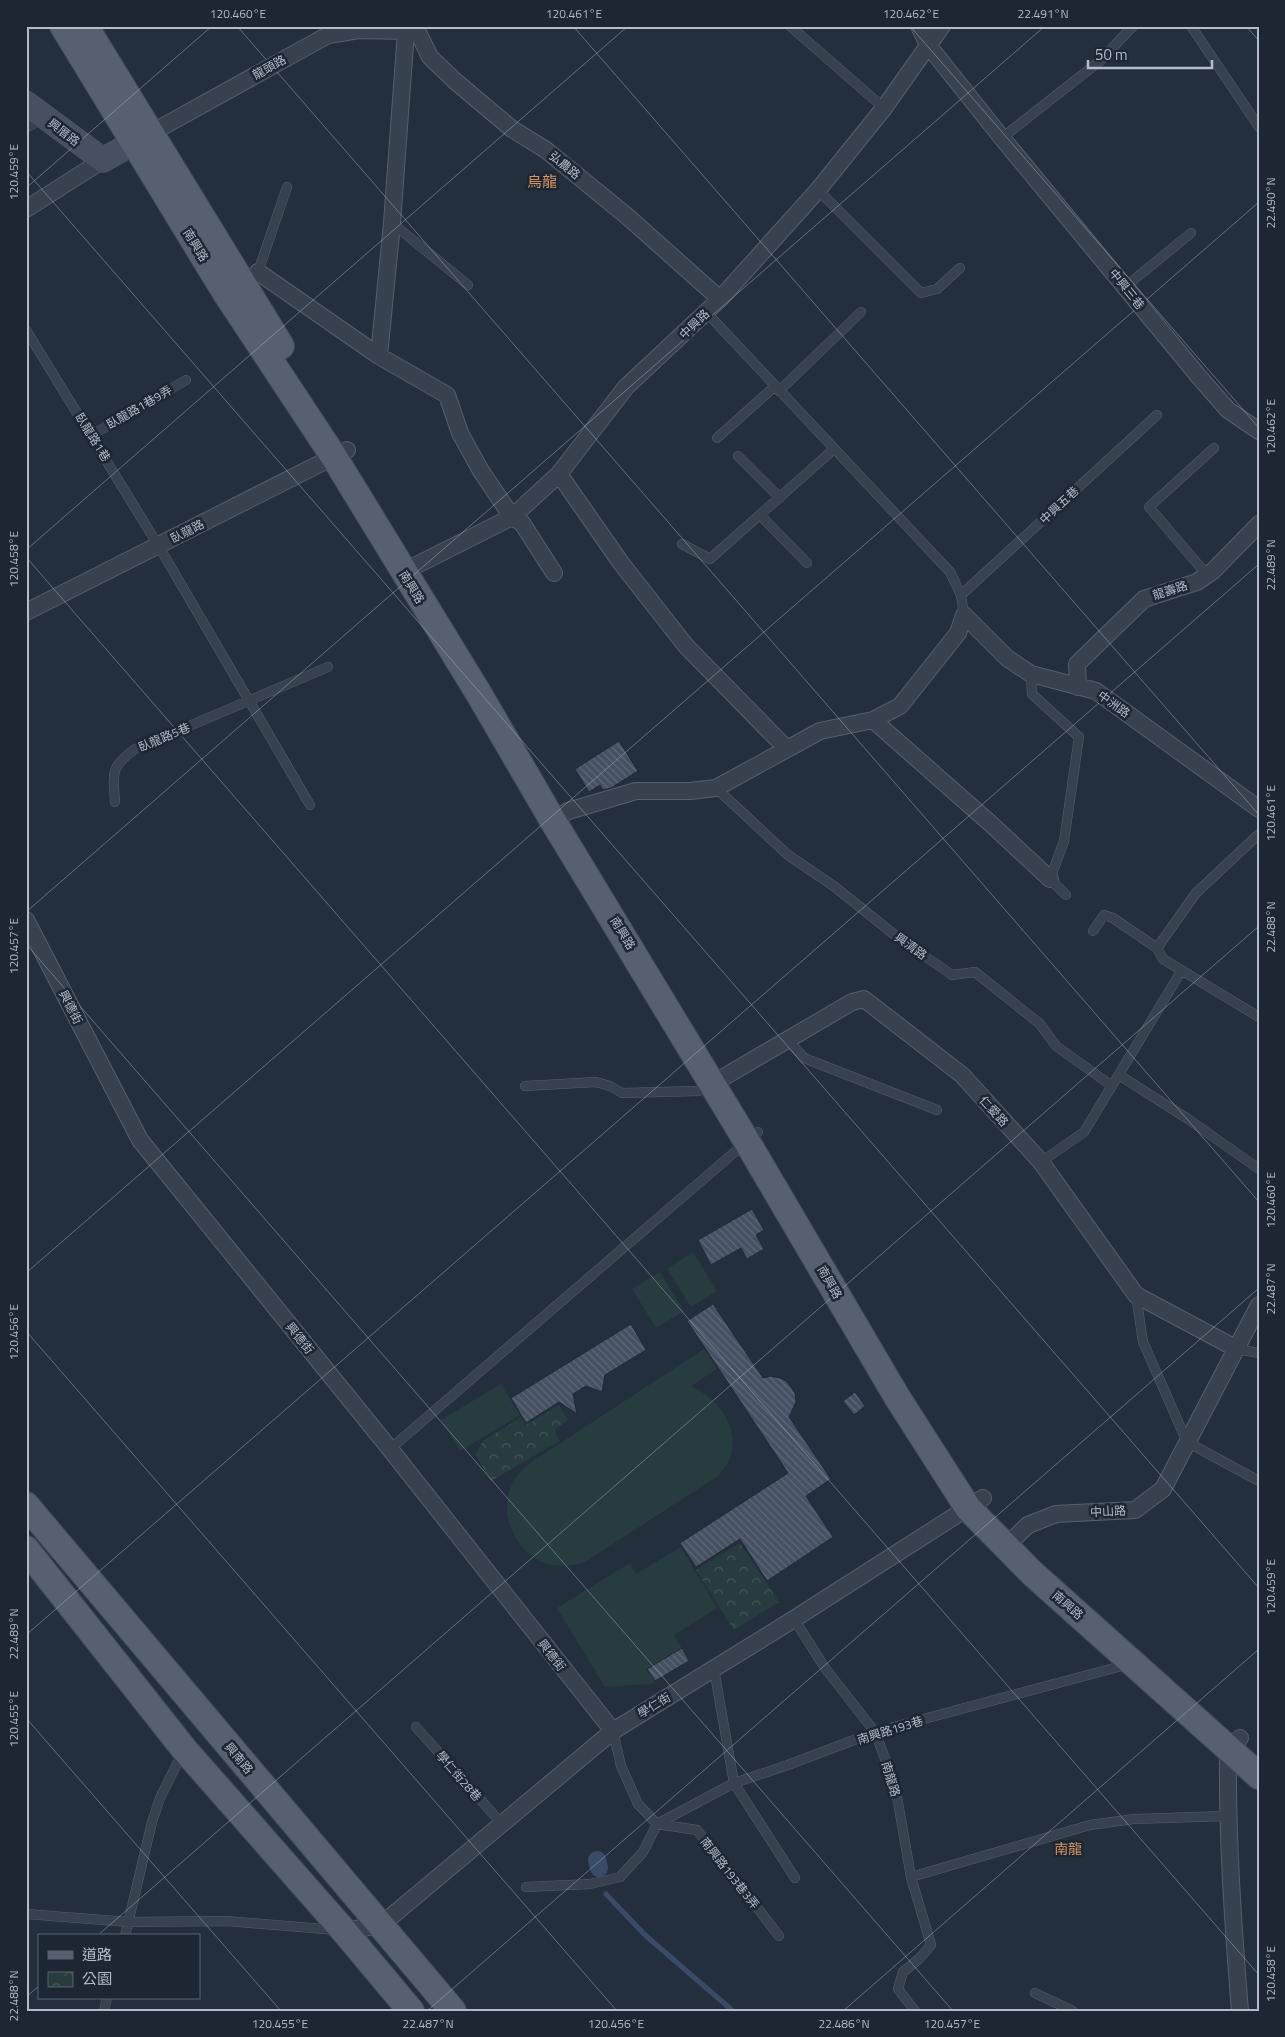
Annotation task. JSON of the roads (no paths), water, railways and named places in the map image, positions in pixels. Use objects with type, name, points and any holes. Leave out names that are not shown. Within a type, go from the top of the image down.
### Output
[{"type":"main road","name":"南興路","points":[[63,26],[241,282],[340,454],[411,568],[718,1080],[911,1387],[976,1503],[1011,1541],[1134,1662],[1242,1747]]},
{"type":"main road","name":"南興路","points":[[86,26],[142,138]]},
{"type":"main road","name":"興南路","points":[[26,1505],[452,2011]]},
{"type":"main road","name":"南興路","points":[[1011,1541],[1242,1747],[1259,1776]]},
{"type":"main road","points":[[26,1549],[184,1749],[344,1931],[411,2011]]},
{"type":"street","points":[[919,26],[928,45]]},
{"type":"street","name":"中興路","points":[[411,568],[512,516],[559,474],[626,387],[720,299],[818,190],[884,108],[942,26]]},
{"type":"street","name":"龍頭路","points":[[142,138],[328,35],[359,30],[415,28]]},
{"type":"street","points":[[379,356],[392,222],[415,28]]},
{"type":"street","name":"弘農路","points":[[415,28],[430,56],[455,81],[512,129],[546,150],[614,205],[720,299]]},
{"type":"street","name":"中興三巷","points":[[928,45],[1002,138],[1228,410],[1259,431]]},
{"type":"street","name":"興厝路","points":[[32,116],[103,160]]},
{"type":"street","points":[[26,209],[103,160],[142,138]]},
{"type":"street","points":[[241,282],[379,356],[446,395],[460,433],[481,471],[512,516],[522,523],[554,573]]},
{"type":"street","name":"臥龍路","points":[[26,612],[340,454]]},
{"type":"street","points":[[559,474],[621,564],[686,646],[786,749]]},
{"type":"street","name":"龍壽路","points":[[1078,687],[1077,664],[1144,599],[1197,582],[1207,575],[1259,524]]},
{"type":"street","points":[[560,816],[636,792],[690,791],[716,788],[820,731],[872,720],[900,706],[958,633],[964,615]]},
{"type":"street","name":"中洲路","points":[[964,615],[1007,658],[1031,674],[1096,691],[1259,809]]},
{"type":"street","points":[[872,720],[991,824],[1050,879]]},
{"type":"street","name":"興德街","points":[[26,920],[140,1140],[390,1449],[613,1731]]},
{"type":"street","name":"仁愛路","points":[[718,1080],[852,1002],[864,999],[962,1075],[1041,1162],[1136,1295],[1237,1349]]},
{"type":"street","name":"中山路","points":[[1011,1541],[1028,1525],[1056,1514],[1135,1510],[1163,1489],[1259,1305]]},
{"type":"street","name":"學仁街","points":[[381,1925],[613,1731],[976,1503]]},
{"type":"street","points":[[1240,2011],[1232,1917],[1228,1816],[1242,1747]]},
{"type":"street","points":[[344,1931],[381,1925]]},
{"type":"lane","points":[[790,26],[884,108]]},
{"type":"lane","points":[[1002,138],[1101,60],[1134,26]]},
{"type":"lane","points":[[1191,26],[1259,128]]},
{"type":"lane","points":[[241,282],[287,187]]},
{"type":"lane","points":[[818,190],[921,293],[937,289],[960,268]]},
{"type":"lane","points":[[392,222],[468,285]]},
{"type":"lane","points":[[1126,287],[1191,233]]},
{"type":"lane","points":[[706,312],[950,572],[961,595],[964,615]]},
{"type":"lane","points":[[717,438],[777,389],[860,312]]},
{"type":"lane","name":"臥龍路1巷","points":[[26,330],[158,545]]},
{"type":"lane","name":"臥龍路1巷9弄","points":[[92,435],[186,380]]},
{"type":"lane","name":"中興五巷","points":[[961,595],[1157,415]]},
{"type":"lane","points":[[1207,575],[1149,507],[1214,448]]},
{"type":"lane","points":[[682,544],[710,559],[761,516],[834,449]]},
{"type":"lane","points":[[738,456],[780,498]]},
{"type":"lane","points":[[761,516],[807,563]]},
{"type":"lane","points":[[158,545],[310,805]]},
{"type":"lane","name":"臥龍路5巷","points":[[115,802],[113,777],[119,761],[135,749],[328,667]]},
{"type":"lane","points":[[1031,674],[1032,694],[1079,737],[1064,841],[1050,879],[1066,895]]},
{"type":"lane","name":"興清路","points":[[716,788],[788,855],[835,887],[896,936],[952,974],[975,972],[1040,1024],[1056,1046],[1112,1086]]},
{"type":"lane","points":[[1157,948],[1196,893],[1259,834]]},
{"type":"lane","points":[[1093,931],[1104,915],[1113,918],[1157,948],[1162,959],[1259,1017]]},
{"type":"lane","points":[[1041,1162],[1084,1132],[1182,970]]},
{"type":"lane","points":[[788,1040],[804,1058],[936,1110]]},
{"type":"lane","points":[[1119,1075],[1188,1119],[1259,1169]]},
{"type":"lane","points":[[525,1086],[596,1082],[610,1086],[622,1093],[699,1091],[718,1080]]},
{"type":"lane","points":[[390,1449],[752,1136]]},
{"type":"lane","points":[[1136,1295],[1143,1342],[1187,1442],[1259,1481]]},
{"type":"lane","points":[[1237,1349],[1259,1353]]},
{"type":"lane","name":"南龍路","points":[[794,1619],[825,1668],[875,1732],[895,1785],[912,1877],[931,1945],[919,1959],[902,1972],[898,1990],[915,2011]]},
{"type":"lane","name":"南興路193巷","points":[[656,1824],[734,1783],[875,1732],[1134,1662]]},
{"type":"lane","points":[[714,1669],[734,1783],[795,1878]]},
{"type":"lane","name":"學仁街28巷","points":[[416,1728],[502,1824]]},
{"type":"lane","points":[[526,1888],[590,1884],[620,1877],[643,1852],[656,1824],[638,1804],[621,1766],[613,1731]]},
{"type":"lane","points":[[126,1934],[152,1822],[164,1789],[184,1749]]},
{"type":"lane","points":[[912,1877],[1090,1825],[1159,1817],[1228,1816]]},
{"type":"lane","name":"南興路193巷3弄","points":[[656,1824],[696,1830],[780,1936]]},
{"type":"lane","points":[[26,1914],[129,1922],[227,1921],[344,1931]]},
{"type":"lane","points":[[1035,1993],[1073,2011]]},
{"type":"waterway","points":[[597,1860],[599,1868]]},
{"type":"waterway","points":[[606,1894],[645,1935],[733,2011]]},
{"type":"district","name":"烏龍","points":[[542,181]]},
{"type":"district","name":"南龍","points":[[1068,1848]]}]
